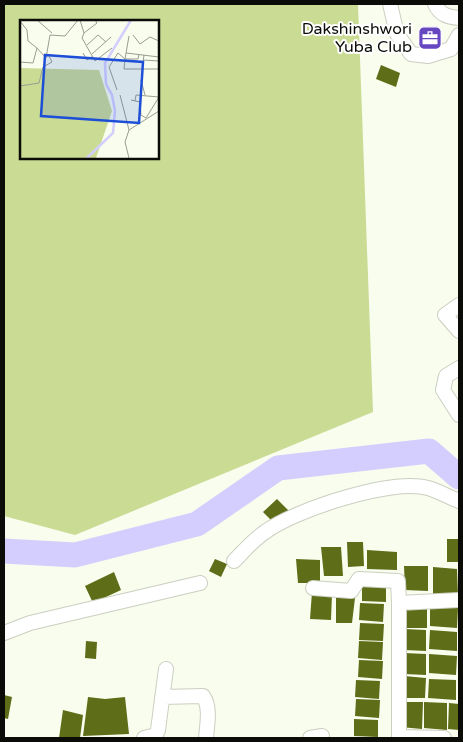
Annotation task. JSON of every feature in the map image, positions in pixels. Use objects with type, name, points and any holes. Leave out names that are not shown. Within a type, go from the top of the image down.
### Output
[{"type":"street","points":[[390,4],[397,34],[411,54],[428,56],[450,49],[459,35]]},
{"type":"street","points":[[435,4],[448,17],[459,18]]},
{"type":"street","points":[[459,305],[445,315],[459,331]]},
{"type":"street","points":[[459,368],[446,376],[443,390],[459,415]]},
{"type":"street","points":[[234,561],[266,531],[337,499],[365,492],[401,487],[427,488],[459,501]]},
{"type":"street","points":[[313,588],[351,591],[359,579],[398,581],[398,738],[444,738]]},
{"type":"street","points":[[4,633],[30,623],[200,584]]},
{"type":"street","points":[[399,603],[459,600]]},
{"type":"street","points":[[144,738],[156,735],[166,669]]},
{"type":"street","points":[[162,697],[203,696],[208,709],[206,738]]},
{"type":"green space","points":[[4,4],[358,4],[373,412],[75,535],[4,516]]},
{"type":"building","points":[[381,65],[400,73],[396,87],[376,79]]},
{"type":"building","points":[[277,499],[290,512],[275,524],[263,512]]},
{"type":"building","points":[[447,539],[459,539],[459,562],[447,562]]},
{"type":"building","points":[[347,542],[363,542],[364,566],[348,567]]},
{"type":"building","points":[[321,547],[341,547],[343,576],[324,576]]},
{"type":"building","points":[[367,550],[397,552],[397,570],[367,569]]},
{"type":"building","points":[[215,559],[227,564],[221,577],[209,571]]},
{"type":"building","points":[[296,559],[320,560],[320,583],[298,583]]},
{"type":"building","points":[[404,566],[428,566],[428,591],[405,590]]},
{"type":"building","points":[[433,567],[457,569],[458,595],[433,594]]},
{"type":"building","points":[[114,572],[121,590],[93,603],[85,586]]},
{"type":"building","points":[[362,584],[386,584],[386,602],[362,601]]},
{"type":"building","points":[[312,592],[332,594],[331,620],[310,619]]},
{"type":"building","points":[[336,598],[355,598],[352,623],[336,623]]},
{"type":"building","points":[[360,603],[384,604],[383,622],[359,620]]},
{"type":"building","points":[[405,606],[427,608],[427,628],[404,628]]},
{"type":"building","points":[[430,607],[458,608],[457,628],[430,626]]},
{"type":"building","points":[[360,623],[384,624],[383,641],[359,640]]},
{"type":"building","points":[[404,629],[426,630],[426,651],[404,650]]},
{"type":"building","points":[[430,630],[457,632],[457,651],[429,649]]},
{"type":"building","points":[[86,641],[97,642],[96,659],[85,658]]},
{"type":"building","points":[[359,641],[383,642],[382,660],[358,658]]},
{"type":"building","points":[[404,653],[426,654],[426,675],[404,674]]},
{"type":"building","points":[[429,654],[457,656],[456,675],[429,673]]},
{"type":"building","points":[[359,660],[383,661],[382,679],[358,677]]},
{"type":"building","points":[[404,676],[426,678],[425,698],[403,698]]},
{"type":"building","points":[[429,679],[456,680],[456,700],[428,698]]},
{"type":"building","points":[[356,680],[380,681],[379,699],[355,697]]},
{"type":"building","points":[[4,695],[12,697],[8,719],[4,718]]},
{"type":"building","points":[[88,697],[105,699],[125,697],[129,734],[83,736]]},
{"type":"building","points":[[356,699],[380,700],[379,718],[355,716]]},
{"type":"building","points":[[400,702],[423,702],[422,729],[400,727]]},
{"type":"building","points":[[424,702],[447,703],[447,730],[424,728]]},
{"type":"building","points":[[449,703],[459,704],[459,730],[448,729]]},
{"type":"building","points":[[63,710],[83,715],[80,738],[59,738]]},
{"type":"building","points":[[354,719],[378,720],[378,737],[354,736]]},
{"type":"waterway","points":[[4,551],[75,555],[197,524],[278,468],[429,451],[459,477]]},
{"type":"place","name":"Dakshinshwori Yuba Club","points":[[430,38]]}]
